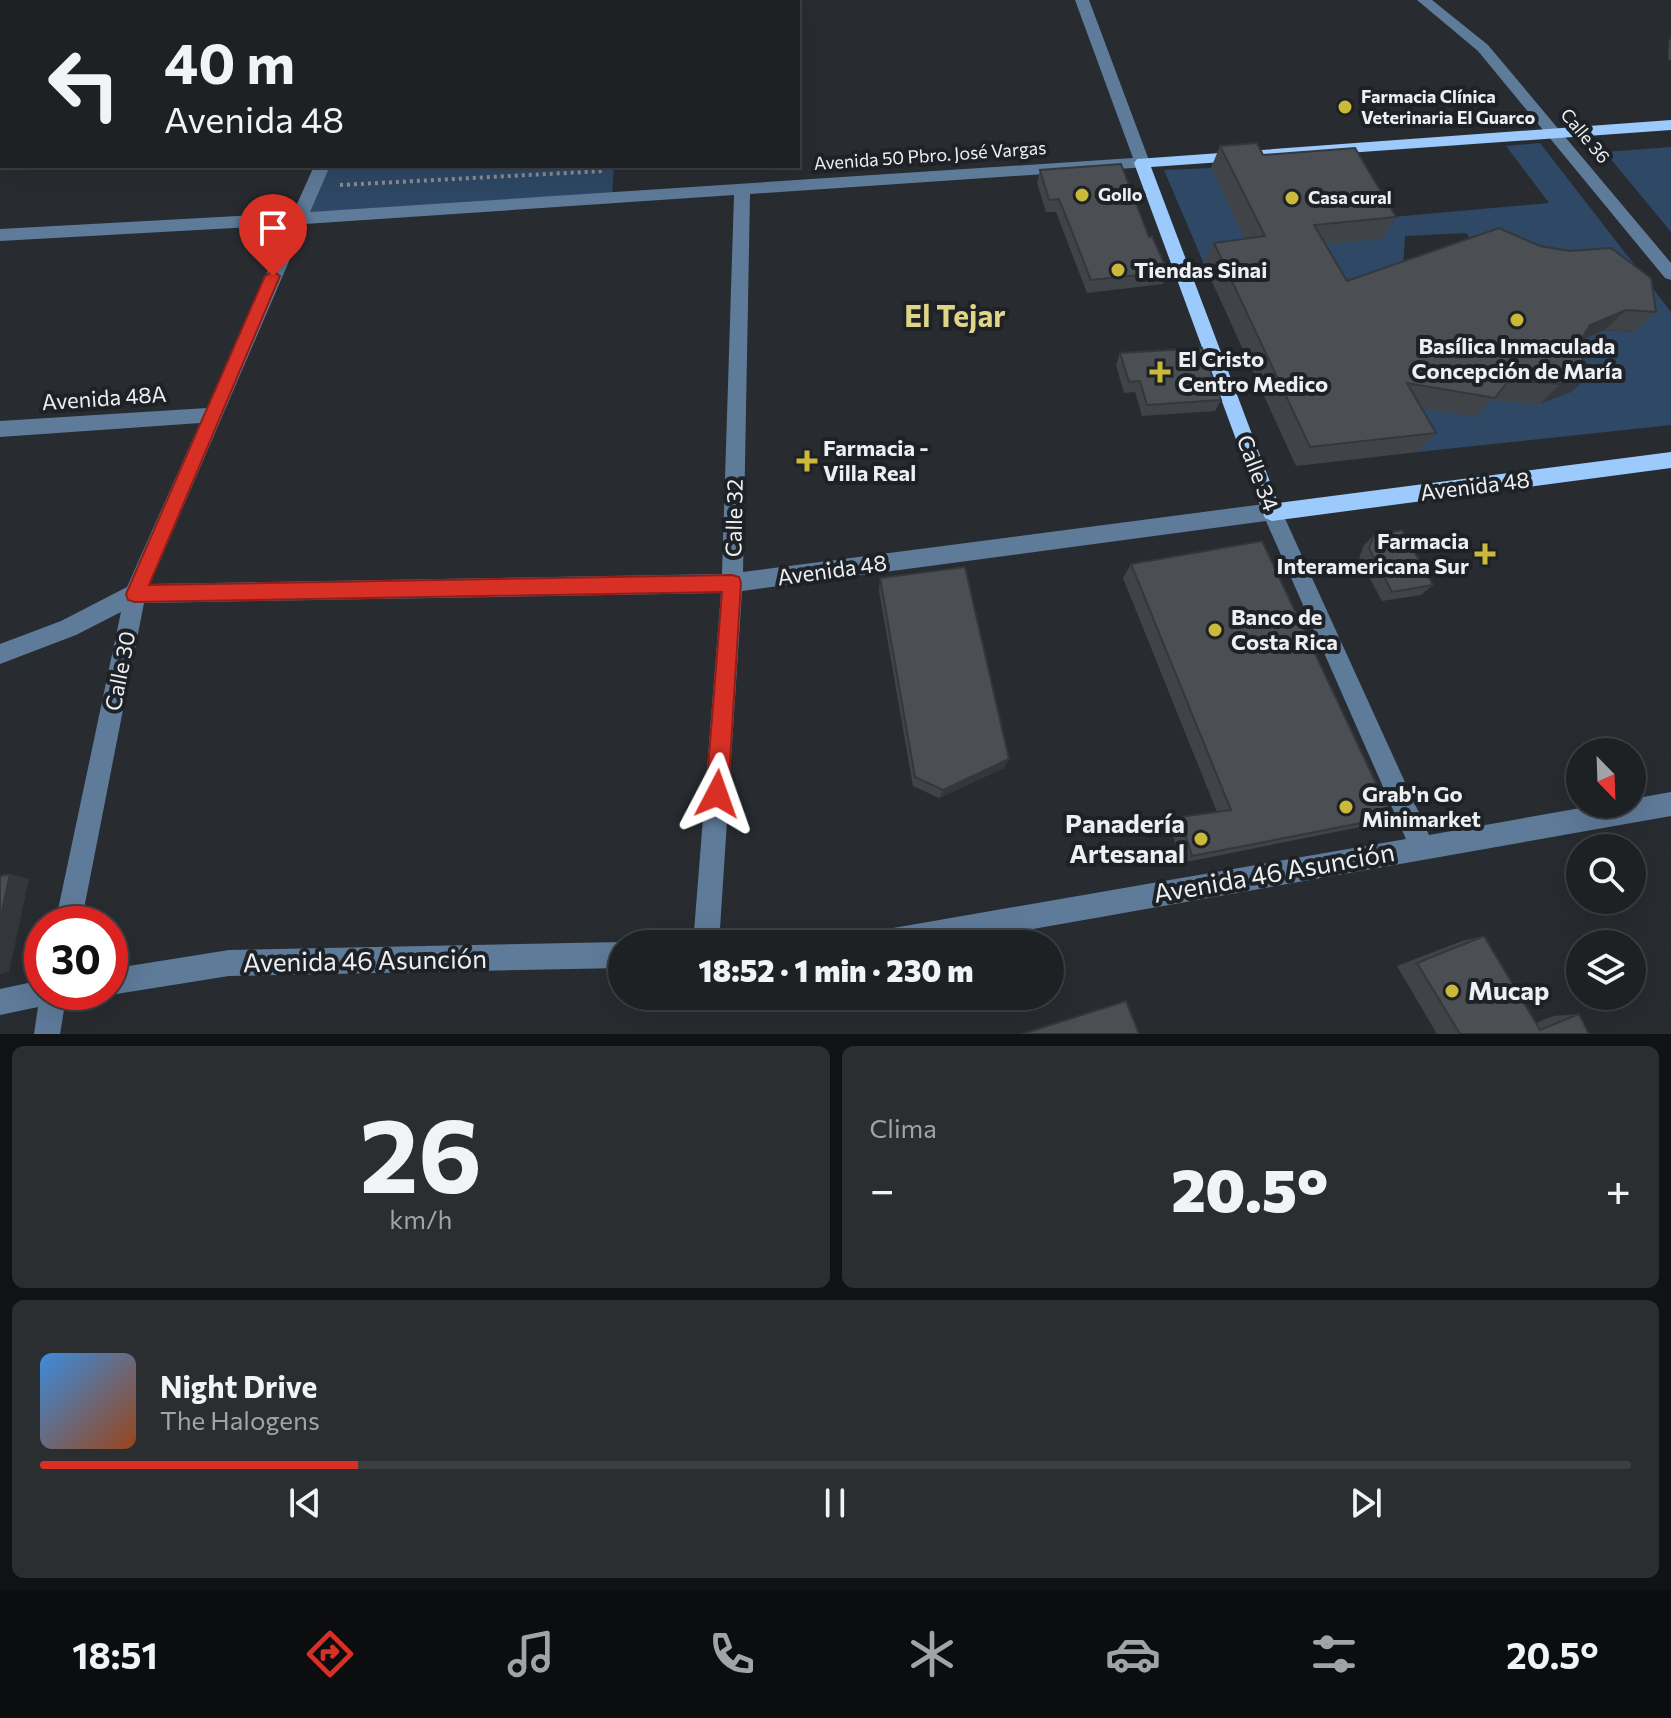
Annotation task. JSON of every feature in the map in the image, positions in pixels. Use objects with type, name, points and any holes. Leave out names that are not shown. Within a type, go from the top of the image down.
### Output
[{"type":"main road","name":"Avenida 50 Pbro. José Vargas","points":[[1142,163],[1671,125]]},
{"type":"main road","name":"Calle 34","points":[[1142,163],[1272,512]]},
{"type":"main road","name":"Avenida 48","points":[[1272,512],[1671,460]]},
{"type":"street","name":"Calle 34","points":[[1082,0],[1142,163]]},
{"type":"street","name":"Calle 36","points":[[1424,0],[1483,48],[1671,274]]},
{"type":"street","name":"Avenida 50 Pbro. José Vargas","points":[[0,235],[297,221],[742,187],[1142,163]]},
{"type":"street","name":"Calle 30","points":[[72,906],[135,594],[321,168]]},
{"type":"street","name":"Calle 32","points":[[707,930],[732,583],[742,187]]},
{"type":"street","name":"Avenida 48A","points":[[0,429],[212,415]]},
{"type":"street","name":"Calle 34","points":[[1272,512],[1422,847]]},
{"type":"street","name":"Avenida 48","points":[[0,654],[68,628],[135,594],[732,583],[1272,512]]},
{"type":"street","name":"Avenida 46 Asunción","points":[[955,930],[1671,804]]},
{"type":"street","name":"Avenida 46 Asunción","points":[[128,979],[229,963],[608,955]]},
{"type":"street","points":[[0,1002],[24,997]]},
{"type":"street","points":[[47,1034],[51,1010]]},
{"type":"path","points":[[589,168],[596,171]]},
{"type":"path","points":[[339,186],[604,171]]},
{"type":"shaded area","points":[[1540,143],[1671,312],[1671,425],[1418,452],[1256,258],[1204,264],[1164,170],[1211,168],[1370,219],[1549,203],[1506,146]],"holes":[[[1466,233],[1475,244],[1634,332],[1605,330],[1585,337],[1495,393],[1403,266],[1405,236]]]},
{"type":"shaded area","points":[[1671,147],[1671,232],[1605,152]]},
{"type":"shaded area","points":[[322,168],[614,168],[612,197],[297,221]]},
{"type":"building","points":[[1257,143],[1263,155],[1355,148],[1396,217],[1314,225],[1347,281],[1499,228],[1540,246],[1569,251],[1611,248],[1651,278],[1656,312],[1626,310],[1590,325],[1581,340],[1582,358],[1593,372],[1560,384],[1509,380],[1495,398],[1407,383],[1436,433],[1310,447],[1214,243],[1265,236],[1220,146]]},
{"type":"building","points":[[1121,164],[1149,237],[1152,236],[1168,272],[1091,280],[1059,199],[1049,200],[1040,170]]},
{"type":"building","points":[[1202,348],[1221,400],[1147,405],[1140,381],[1129,382],[1120,353]]},
{"type":"building","points":[[1402,530],[1433,585],[1392,592],[1369,548],[1374,535]]},
{"type":"building","points":[[1262,541],[1392,817],[1192,856],[1180,817],[1231,810],[1131,564]]},
{"type":"building","points":[[965,567],[1009,759],[943,790],[915,777],[880,578]]},
{"type":"building","points":[[10,874],[0,920],[0,876]]},
{"type":"building","name":"Mucap","points":[[1484,936],[1540,1030],[1579,1014],[1589,1034],[1460,1034],[1417,963]]},
{"type":"building","points":[[1126,1001],[1139,1034],[1022,1034]]},
{"type":"place","name":"Farmacia Clínica Veterinaria El Guarco","points":[[1345,107]]},
{"type":"place","name":"Gollo","points":[[1082,195]]},
{"type":"place","name":"Casa cural","points":[[1292,198]]},
{"type":"place","name":"Tiendas Sinai","points":[[1118,270]]},
{"type":"place","name":"Basílica Inmaculada Concepción de María","points":[[1517,320]]},
{"type":"place","name":"El Cristo Centro Medico","points":[[1160,372]]},
{"type":"place","name":"Farmacia - Villa Real","points":[[807,461]]},
{"type":"place","name":"Farmacia Interamericana Sur","points":[[1485,554]]},
{"type":"place","name":"Banco de Costa Rica","points":[[1215,630]]},
{"type":"place","name":"Grab'n Go Minimarket","points":[[1346,807]]},
{"type":"place","name":"Panadería Artesanal","points":[[1201,839]]},
{"type":"place","name":"Mucap","points":[[1452,991]]},
{"type":"district","name":"El Tejar","points":[[955,317]]},
{"type":"route","points":[[273,276],[135,594],[732,583],[717,794]]}]
